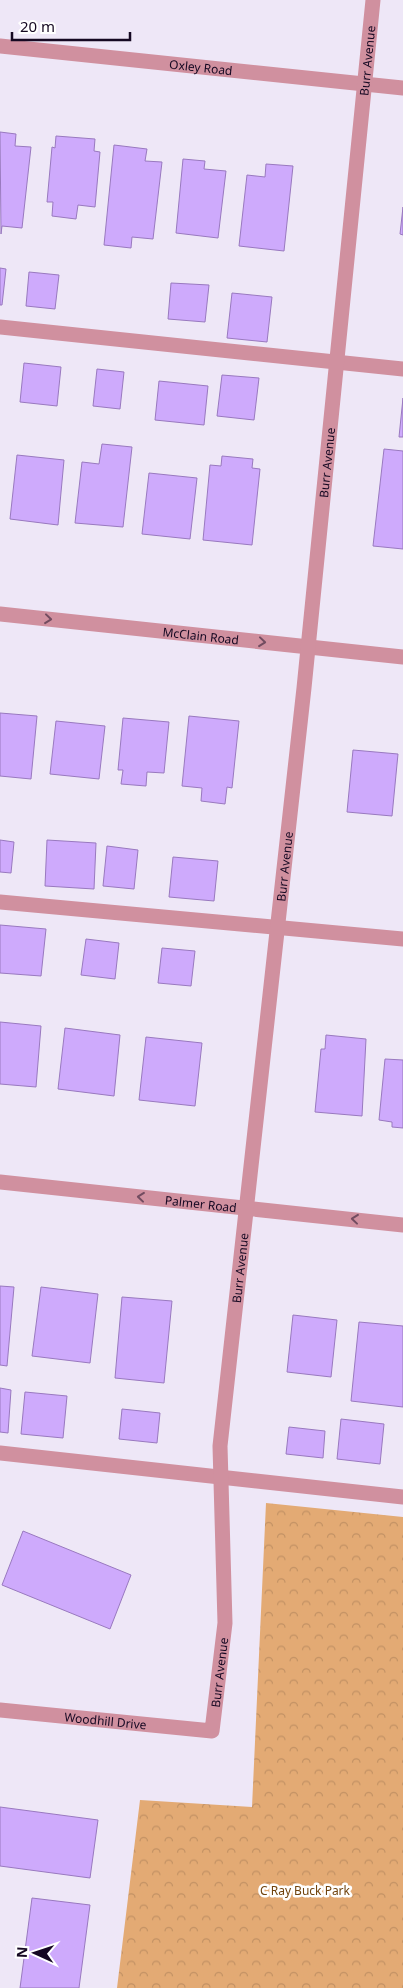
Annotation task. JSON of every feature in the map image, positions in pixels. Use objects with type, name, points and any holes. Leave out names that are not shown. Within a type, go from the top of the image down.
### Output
[{"type":"street","name":"Burr Avenue","points":[[212,1731],[225,1623],[220,1446],[248,1208],[308,646],[373,0]]},
{"type":"street","name":"Oxley Road","points":[[0,46],[403,88]]},
{"type":"street","points":[[0,327],[403,369]]},
{"type":"street","name":"McClain Road","points":[[0,614],[403,657]]},
{"type":"street","points":[[0,902],[403,939]]},
{"type":"street","name":"Palmer Road","points":[[0,1182],[403,1225]]},
{"type":"street","points":[[0,1453],[403,1497]]},
{"type":"street","name":"Woodhill Drive","points":[[0,1710],[212,1731]]},
{"type":"green space","name":"C Ray Buck Park","points":[[266,1503],[403,1517],[403,1988],[117,1988],[140,1800],[252,1807]]},
{"type":"building","points":[[0,132],[16,134],[15,146],[31,147],[22,228],[2,226],[1,234]]},
{"type":"building","points":[[56,136],[95,139],[94,151],[100,152],[95,207],[78,205],[76,219],[52,216],[53,202],[47,202],[52,147],[55,148]]},
{"type":"building","points":[[114,145],[147,149],[145,161],[162,162],[153,239],[132,237],[131,248],[104,245]]},
{"type":"building","points":[[183,159],[205,161],[204,169],[226,171],[218,238],[176,233]]},
{"type":"building","points":[[266,164],[293,166],[284,251],[239,246],[247,175],[265,177]]},
{"type":"building","points":[[403,207],[403,235],[400,234]]},
{"type":"building","points":[[0,268],[6,269],[2,305],[0,305]]},
{"type":"building","points":[[29,272],[59,275],[55,309],[26,306]]},
{"type":"building","points":[[171,283],[209,285],[205,322],[168,319]]},
{"type":"building","points":[[232,293],[272,297],[267,342],[227,338]]},
{"type":"building","points":[[24,363],[61,367],[57,406],[20,402]]},
{"type":"building","points":[[97,369],[124,372],[120,409],[93,406]]},
{"type":"building","points":[[222,375],[259,378],[254,420],[217,416]]},
{"type":"building","points":[[159,381],[208,386],[204,425],[155,420]]},
{"type":"building","points":[[403,398],[403,437],[399,437]]},
{"type":"building","points":[[102,444],[132,447],[123,527],[75,523],[82,462],[99,464]]},
{"type":"building","points":[[384,449],[403,451],[403,549],[373,546]]},
{"type":"building","points":[[17,455],[64,460],[58,525],[10,519]]},
{"type":"building","points":[[222,456],[253,459],[252,468],[260,469],[252,545],[203,540],[210,465],[221,466]]},
{"type":"building","points":[[149,473],[197,478],[190,539],[142,534]]},
{"type":"building","points":[[0,713],[37,716],[31,779],[0,776]]},
{"type":"building","points":[[189,716],[239,721],[232,788],[227,787],[225,804],[201,801],[202,788],[182,786]]},
{"type":"building","points":[[123,718],[169,722],[164,773],[147,772],[146,786],[121,784],[123,770],[118,770]]},
{"type":"building","points":[[56,721],[105,726],[99,779],[50,774]]},
{"type":"building","points":[[353,750],[398,754],[392,816],[347,812]]},
{"type":"building","points":[[0,840],[14,842],[11,873],[0,872]]},
{"type":"building","points":[[47,840],[96,843],[94,889],[45,886]]},
{"type":"building","points":[[107,846],[138,850],[134,889],[103,886]]},
{"type":"building","points":[[173,857],[218,861],[214,901],[169,897]]},
{"type":"building","points":[[0,925],[46,929],[41,976],[0,973]]},
{"type":"building","points":[[86,939],[119,943],[115,979],[81,975]]},
{"type":"building","points":[[162,948],[195,951],[191,986],[158,983]]},
{"type":"building","points":[[0,1022],[41,1026],[36,1087],[0,1084]]},
{"type":"building","points":[[65,1028],[120,1035],[114,1096],[58,1089]]},
{"type":"building","points":[[326,1035],[366,1039],[362,1116],[315,1112],[321,1049],[325,1049]]},
{"type":"building","points":[[146,1037],[202,1043],[195,1106],[139,1100]]},
{"type":"building","points":[[385,1059],[403,1060],[403,1128],[392,1127],[392,1122],[379,1120]]},
{"type":"building","points":[[0,1286],[14,1287],[7,1366],[0,1365]]},
{"type":"building","points":[[41,1287],[98,1294],[90,1363],[32,1356]]},
{"type":"building","points":[[122,1297],[172,1301],[164,1383],[115,1378]]},
{"type":"building","points":[[293,1315],[337,1320],[331,1377],[287,1372]]},
{"type":"building","points":[[359,1322],[403,1326],[403,1407],[351,1401]]},
{"type":"building","points":[[0,1388],[11,1390],[8,1433],[0,1432]]},
{"type":"building","points":[[25,1392],[67,1396],[63,1438],[21,1434]]},
{"type":"building","points":[[122,1409],[160,1413],[157,1443],[119,1439]]},
{"type":"building","points":[[341,1419],[384,1424],[380,1464],[337,1459]]},
{"type":"building","points":[[289,1427],[325,1431],[323,1458],[286,1454]]},
{"type":"building","points":[[23,1531],[131,1575],[110,1629],[2,1585]]},
{"type":"building","points":[[0,1807],[98,1820],[90,1878],[0,1866]]},
{"type":"building","points":[[32,1898],[90,1905],[79,1988],[20,1988]]}]
